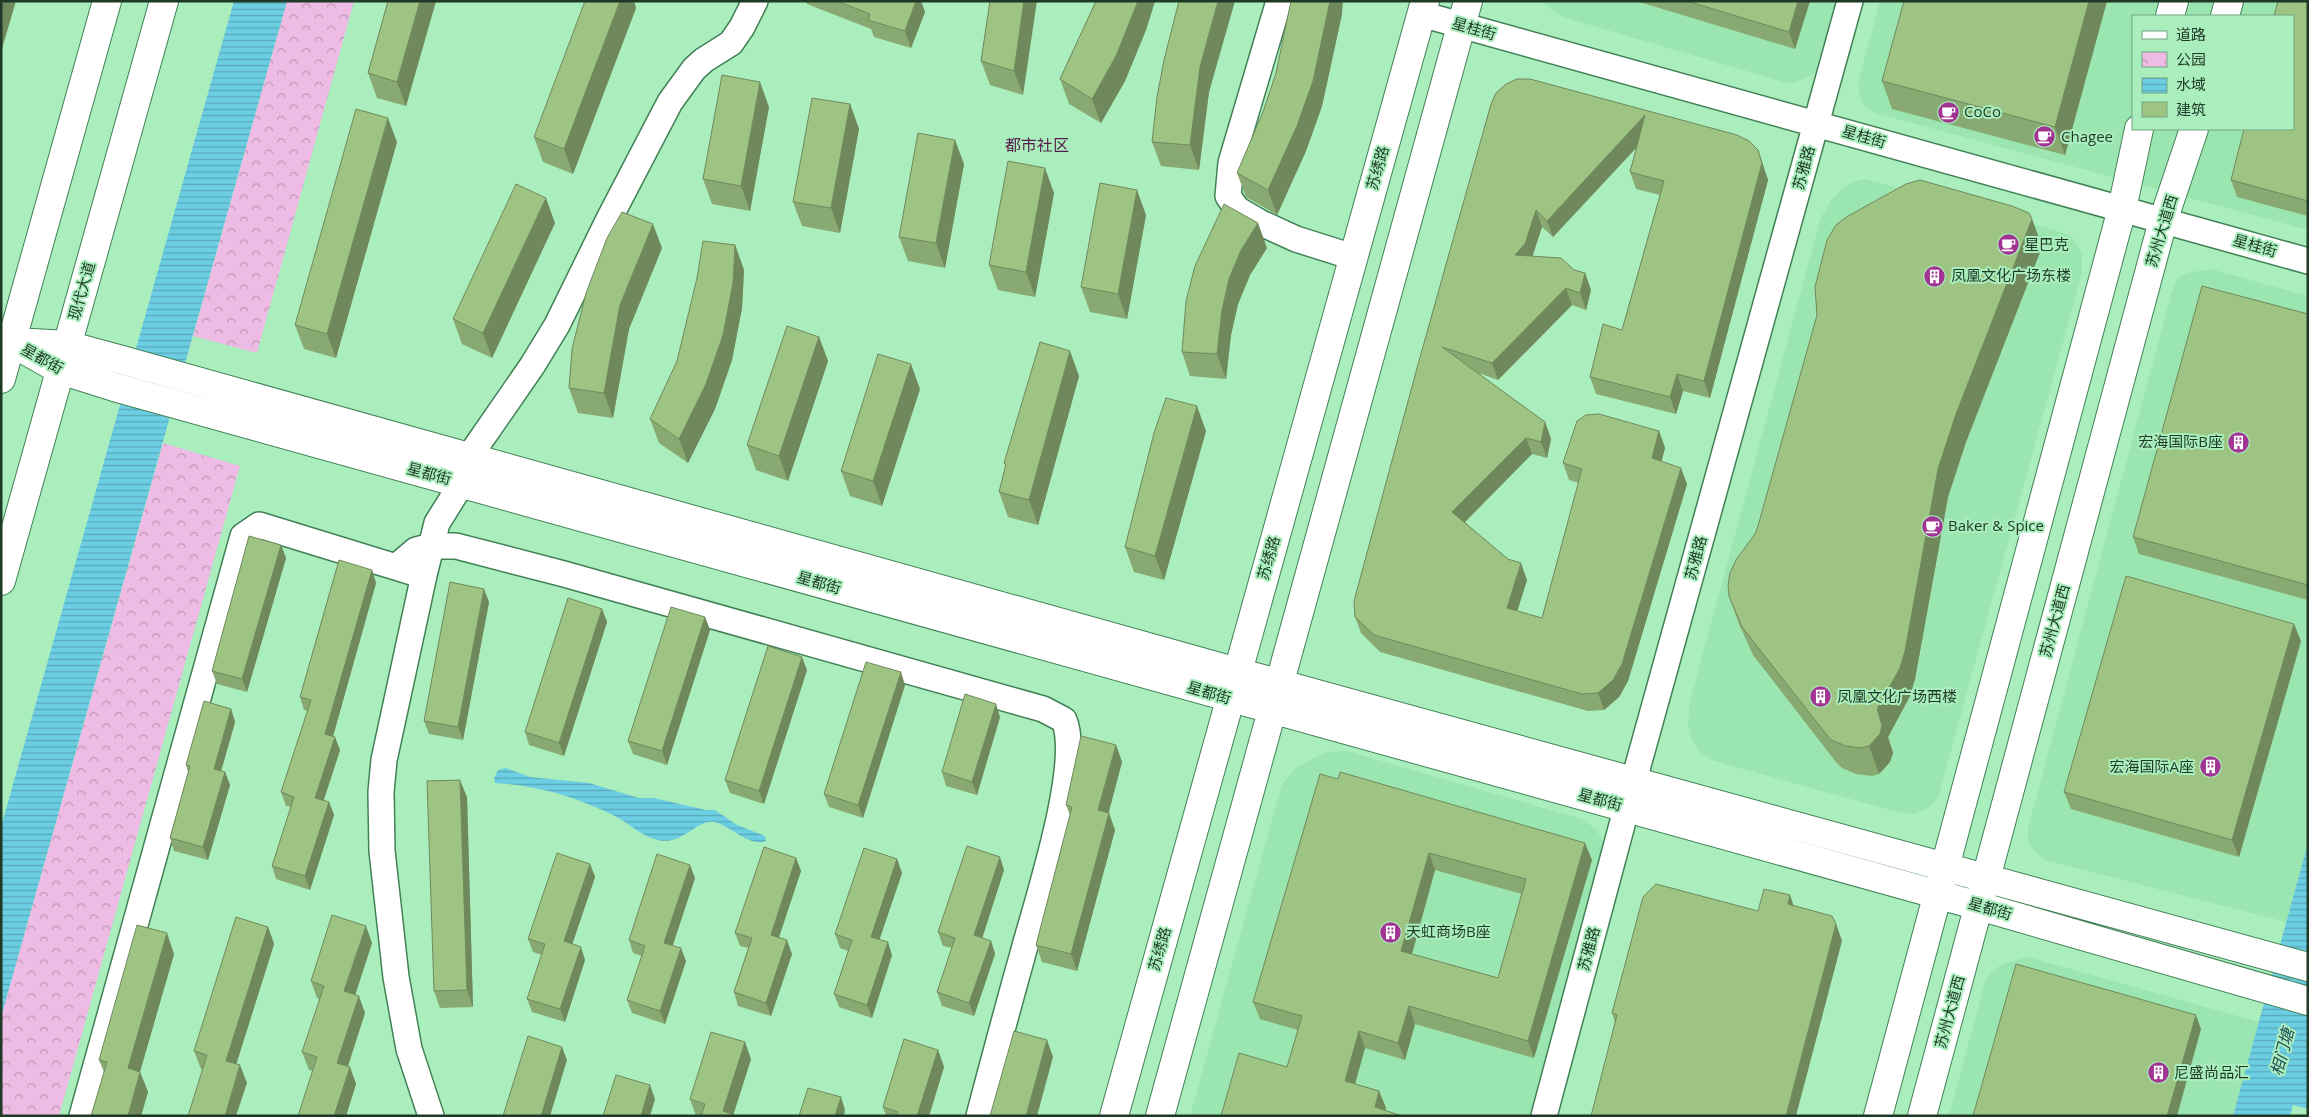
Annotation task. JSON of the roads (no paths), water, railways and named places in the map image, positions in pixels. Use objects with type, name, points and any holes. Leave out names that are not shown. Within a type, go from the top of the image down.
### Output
[{"type":"main road","points":[[1,379],[107,1]]},
{"type":"main road","name":"现代大道","points":[[1,581],[164,1]]},
{"type":"main road","points":[[2170,15],[2174,1]]},
{"type":"main road","points":[[2225,15],[2229,1]]},
{"type":"main road","name":"苏绣路","points":[[1114,1116],[1423,8]]},
{"type":"main road","points":[[1160,1116],[1465,13]]},
{"type":"main road","points":[[1878,1116],[2122,209],[2139,130]]},
{"type":"main road","name":"苏州大道西","points":[[1922,1116],[2163,220],[2194,130]]},
{"type":"main road","name":"星都街","points":[[11,342],[63,358],[114,387],[1979,906],[2308,1001]]},
{"type":"main road","name":"星都街","points":[[63,358],[122,360],[189,378],[1237,672],[2308,967]]},
{"type":"street","points":[[431,1116],[409,1049],[396,977],[383,860],[381,810],[384,760],[437,523],[462,483],[469,457],[532,366],[557,325],[608,219],[670,102],[699,64],[731,43],[742,27],[755,1]]},
{"type":"street","points":[[1279,1],[1231,162],[1228,196],[1237,210],[1261,223],[1296,239],[1353,257]]},
{"type":"street","name":"苏雅路","points":[[1544,1116],[1634,780],[1850,1]]},
{"type":"street","name":"星桂街","points":[[1423,8],[1465,13],[1816,124],[2308,261]]},
{"type":"street","points":[[82,1116],[243,536],[259,526],[424,575]]},
{"type":"street","points":[[396,567],[416,550],[431,546],[456,546],[564,574],[1043,708],[1064,720],[1068,753],[1062,800],[1047,866],[979,1116]]},
{"type":"water","points":[[234,1],[287,1],[1,1017],[1,827]]},
{"type":"water","points":[[506,768],[530,777],[589,783],[639,798],[654,798],[706,810],[715,810],[737,825],[765,836],[766,841],[760,842],[747,839],[714,822],[701,824],[675,839],[667,841],[658,840],[641,833],[615,816],[572,798],[527,786],[495,783],[494,778],[498,770]]},
{"type":"water","name":"相门塘","points":[[2308,843],[2308,1109],[2293,1105],[2290,1116],[2233,1116]]},
{"type":"place","name":"CoCo","points":[[1948,112]]},
{"type":"place","name":"Chagee","points":[[2045,137]]},
{"type":"place","name":"星巴克","points":[[2008,245]]},
{"type":"place","name":"凤凰文化广场东楼","points":[[1935,276]]},
{"type":"place","name":"宏海国际B座","points":[[2239,442]]},
{"type":"place","name":"Baker & Spice","points":[[1932,526]]},
{"type":"place","name":"凤凰文化广场西楼","points":[[1821,697]]},
{"type":"place","name":"宏海国际A座","points":[[2210,767]]},
{"type":"place","name":"天虹商场B座","points":[[1390,932]]},
{"type":"place","name":"尼盛尚品汇","points":[[2158,1073]]},
{"type":"district","name":"都市社区","points":[[1037,145]]}]
